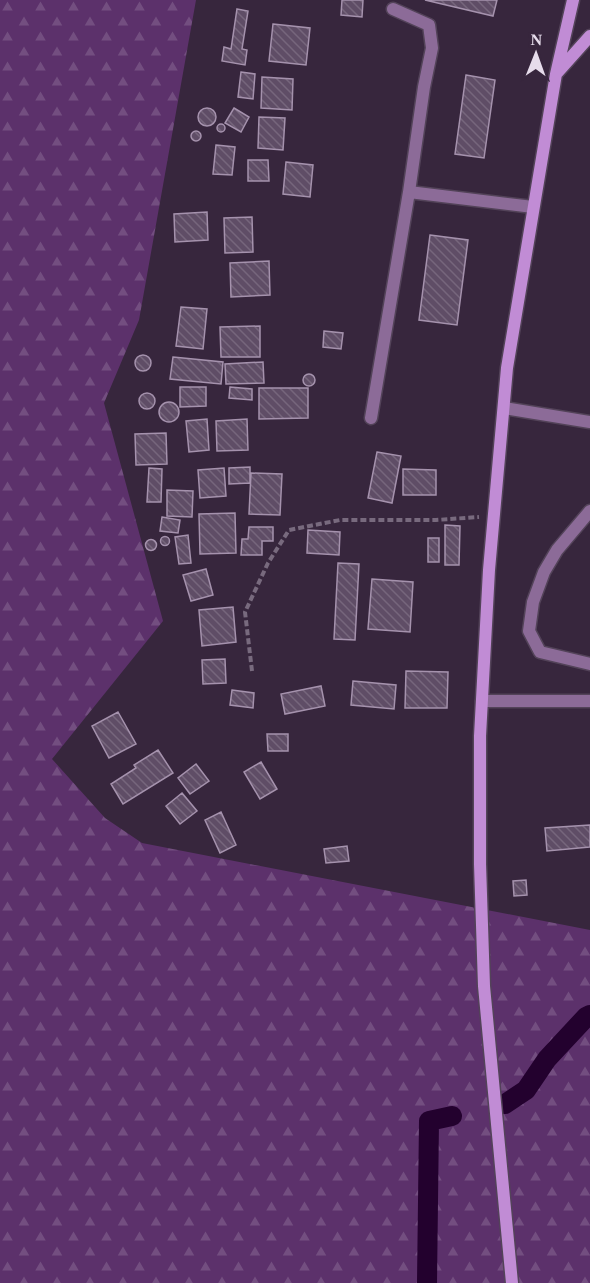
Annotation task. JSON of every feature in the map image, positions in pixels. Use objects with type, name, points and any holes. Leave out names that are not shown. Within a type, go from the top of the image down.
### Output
[{"type":"street","points":[[512,1283],[484,986],[480,864],[480,736],[489,570],[507,368],[556,74],[573,0]]},
{"type":"street","points":[[371,418],[432,48],[429,25],[393,9]]},
{"type":"street","points":[[556,74],[590,36]]},
{"type":"street","points":[[409,192],[533,207]]},
{"type":"street","points":[[504,408],[590,422]]},
{"type":"street","points":[[590,511],[557,550],[544,572],[534,602],[529,631],[540,652],[590,664]]},
{"type":"street","points":[[482,701],[590,701]]},
{"type":"path","points":[[252,671],[245,612],[268,563],[289,530],[340,520],[436,520],[494,516]]},
{"type":"green space","points":[[0,0],[196,0],[139,320],[104,403],[163,621],[52,759],[105,818],[142,843],[590,930],[590,1283],[0,1283]]},
{"type":"building","points":[[342,0],[363,0],[362,17],[341,15]]},
{"type":"building","points":[[425,0],[497,0],[493,16]]},
{"type":"building","points":[[237,9],[248,11],[242,49],[247,50],[245,65],[222,61],[224,47],[231,49]]},
{"type":"building","points":[[273,24],[310,28],[306,65],[269,61]]},
{"type":"building","points":[[241,72],[255,74],[253,99],[238,97]]},
{"type":"building","points":[[466,75],[495,80],[484,158],[455,154]]},
{"type":"building","points":[[262,77],[293,79],[292,110],[261,108]]},
{"type":"building","points":[[207,108],[213,111],[216,117],[213,123],[207,126],[201,123],[198,117],[201,111]]},
{"type":"building","points":[[234,108],[249,117],[241,132],[225,123]]},
{"type":"building","points":[[259,117],[285,118],[283,150],[258,148]]},
{"type":"building","points":[[221,124],[225,128],[221,132],[217,128]]},
{"type":"building","points":[[196,131],[200,132],[200,140],[196,141],[192,140],[191,136],[192,132]]},
{"type":"building","points":[[216,145],[235,147],[232,175],[213,174]]},
{"type":"building","points":[[248,160],[268,160],[269,181],[248,181]]},
{"type":"building","points":[[286,162],[313,165],[310,197],[283,194]]},
{"type":"building","points":[[207,212],[208,240],[175,242],[174,214]]},
{"type":"building","points":[[252,217],[253,252],[225,253],[224,218]]},
{"type":"building","points":[[430,235],[468,240],[457,325],[419,320]]},
{"type":"building","points":[[269,261],[270,295],[231,297],[230,263]]},
{"type":"building","points":[[181,307],[207,309],[203,349],[176,346]]},
{"type":"building","points":[[260,326],[260,357],[221,357],[220,327]]},
{"type":"building","points":[[324,331],[343,333],[341,349],[323,347]]},
{"type":"building","points":[[140,355],[146,355],[151,363],[149,369],[140,371],[135,366],[135,360]]},
{"type":"building","points":[[173,357],[223,362],[221,384],[170,379]]},
{"type":"building","points":[[263,362],[264,383],[226,384],[225,364]]},
{"type":"building","points":[[311,374],[315,380],[311,386],[307,386],[303,378]]},
{"type":"building","points":[[180,387],[206,387],[206,406],[180,407]]},
{"type":"building","points":[[230,387],[252,389],[252,400],[229,398]]},
{"type":"building","points":[[259,388],[308,388],[308,418],[259,419]]},
{"type":"building","points":[[147,393],[153,395],[155,401],[153,407],[147,409],[141,407],[139,401],[141,395]]},
{"type":"building","points":[[169,402],[176,405],[179,412],[176,419],[169,422],[162,419],[159,412],[162,405]]},
{"type":"building","points":[[207,419],[209,450],[189,452],[186,421]]},
{"type":"building","points":[[247,419],[248,450],[217,451],[216,421]]},
{"type":"building","points":[[166,433],[167,464],[136,465],[135,434]]},
{"type":"building","points":[[377,452],[401,456],[392,503],[368,498]]},
{"type":"building","points":[[250,467],[250,483],[229,484],[229,468]]},
{"type":"building","points":[[149,468],[162,469],[161,502],[147,502]]},
{"type":"building","points":[[224,468],[226,496],[200,498],[198,470]]},
{"type":"building","points":[[403,469],[436,470],[436,495],[403,495]]},
{"type":"building","points":[[251,473],[282,474],[280,515],[249,514]]},
{"type":"building","points":[[167,490],[193,491],[192,517],[167,516]]},
{"type":"building","points":[[235,513],[236,553],[200,554],[199,514]]},
{"type":"building","points":[[162,517],[180,520],[178,533],[160,531]]},
{"type":"building","points":[[445,525],[460,526],[459,565],[445,565]]},
{"type":"building","points":[[249,527],[273,527],[273,541],[262,541],[262,555],[241,555],[242,539],[248,539]]},
{"type":"building","points":[[308,530],[340,532],[339,555],[307,553]]},
{"type":"building","points":[[188,535],[191,563],[179,564],[175,537]]},
{"type":"building","points":[[165,537],[169,541],[165,545],[161,541]]},
{"type":"building","points":[[428,538],[439,538],[439,562],[428,562]]},
{"type":"building","points":[[151,540],[155,541],[155,549],[151,550],[147,549],[146,545],[147,541]]},
{"type":"building","points":[[338,563],[359,564],[355,640],[334,639]]},
{"type":"building","points":[[206,569],[213,595],[191,601],[183,575]]},
{"type":"building","points":[[372,579],[413,582],[410,632],[368,629]]},
{"type":"building","points":[[233,607],[236,642],[202,646],[199,610]]},
{"type":"building","points":[[225,659],[226,683],[203,684],[202,660]]},
{"type":"building","points":[[406,671],[448,672],[447,708],[405,708]]},
{"type":"building","points":[[353,681],[396,685],[394,709],[351,705]]},
{"type":"building","points":[[321,686],[325,706],[285,714],[281,694]]},
{"type":"building","points":[[232,690],[254,693],[253,708],[230,705]]},
{"type":"building","points":[[118,712],[136,744],[109,758],[92,726]]},
{"type":"building","points":[[267,734],[288,734],[288,751],[268,751]]},
{"type":"building","points":[[158,750],[173,773],[123,804],[111,784],[136,768],[134,765]]},
{"type":"building","points":[[261,762],[277,789],[260,799],[244,772]]},
{"type":"building","points":[[196,764],[209,781],[190,794],[178,778]]},
{"type":"building","points":[[182,793],[197,811],[180,824],[166,806]]},
{"type":"building","points":[[221,812],[236,845],[220,853],[205,820]]},
{"type":"building","points":[[590,825],[590,847],[547,851],[545,828]]},
{"type":"building","points":[[347,846],[349,861],[326,863],[324,849]]},
{"type":"building","points":[[526,880],[527,895],[514,896],[513,881]]},
{"type":"waterway","points":[[505,1104],[526,1090],[547,1059],[590,1015]]},
{"type":"waterway","points":[[427,1283],[429,1121],[452,1116]]}]
